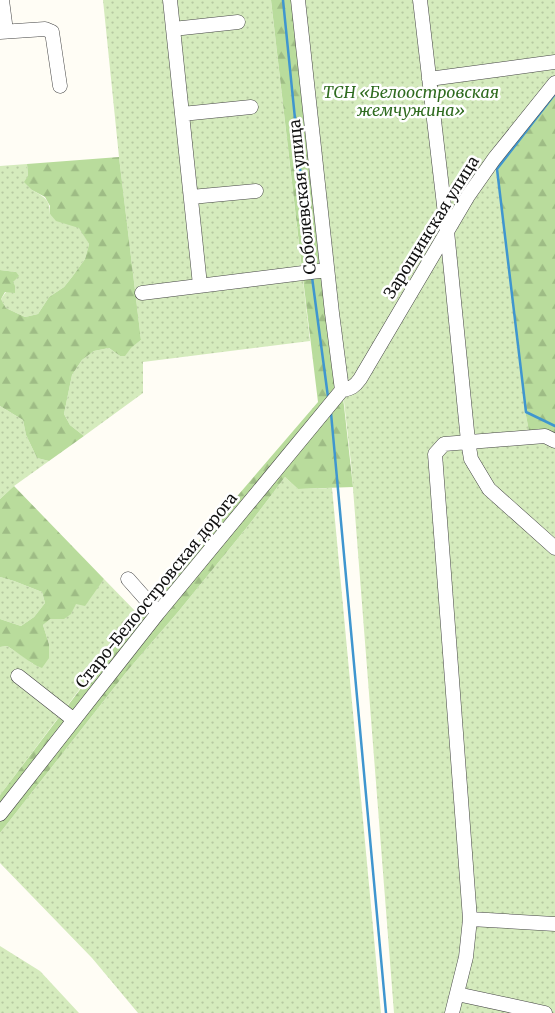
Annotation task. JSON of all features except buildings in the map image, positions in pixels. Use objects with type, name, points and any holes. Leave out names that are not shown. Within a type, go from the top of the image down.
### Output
[{"type":"street","points":[[2,0],[3,32],[45,29],[52,32],[60,86]]},
{"type":"street","points":[[170,0],[200,285]]},
{"type":"street","name":"Соболевская улица","points":[[298,0],[342,390]]},
{"type":"street","points":[[420,0],[471,459],[488,489],[555,548]]},
{"type":"street","points":[[173,29],[238,22]]},
{"type":"street","points":[[429,79],[555,62]]},
{"type":"street","name":"Зарощинская улица","points":[[342,390],[350,389],[356,385],[468,196],[494,159],[555,82]]},
{"type":"street","points":[[182,114],[251,107]]},
{"type":"street","points":[[191,197],[256,191]]},
{"type":"street","points":[[142,293],[327,270]]},
{"type":"street","name":"Старо-Белоостровская дорога","points":[[0,814],[158,613],[342,390]]},
{"type":"street","points":[[452,1013],[466,957],[470,919],[434,454],[444,444],[545,436],[555,441]]},
{"type":"street","points":[[128,579],[158,613]]},
{"type":"street","points":[[18,676],[74,720]]},
{"type":"street","points":[[470,919],[555,924]]},
{"type":"street","points":[[456,994],[545,1013]]},
{"type":"green space","name":"ТСН «Белоостровская жемчужина»","points":[[103,0],[271,0],[310,341],[143,362],[143,393],[84,436],[70,425],[64,414],[72,375],[82,360],[94,351],[109,348],[120,356],[141,340],[119,157]]},
{"type":"green space","points":[[271,0],[298,0],[353,487],[298,489],[285,477],[248,526],[128,670],[0,833],[0,795],[148,600],[318,402]]},
{"type":"green space","name":"ТСН «Белоостровская жемчужина»","points":[[298,0],[555,0],[555,83],[496,165],[525,410],[530,437],[555,441],[555,1013],[394,1013],[351,463]]},
{"type":"green space","points":[[555,83],[555,441],[530,437],[525,410],[496,165]]},
{"type":"green space","points":[[119,157],[141,340],[125,356],[120,356],[109,348],[94,351],[82,360],[72,375],[64,414],[70,425],[84,436],[49,461],[37,458],[26,435],[23,420],[0,406],[0,270],[16,272],[19,276],[13,282],[15,293],[5,292],[1,299],[6,308],[25,317],[38,314],[49,297],[64,287],[72,277],[85,259],[89,244],[79,228],[56,221],[50,214],[50,206],[45,197],[32,190],[24,182],[28,176],[27,164]]},
{"type":"green space","points":[[27,164],[32,190],[46,199],[50,214],[80,228],[89,244],[85,259],[64,287],[49,297],[38,314],[25,317],[6,308],[1,299],[13,282],[16,272],[0,270],[0,166]]},
{"type":"green space","points":[[0,406],[23,420],[26,435],[37,458],[49,461],[14,486],[0,499]]},
{"type":"green space","points":[[285,477],[298,489],[332,488],[381,1013],[138,1013],[92,958],[0,863],[0,833],[128,670],[248,526]]},
{"type":"green space","points":[[14,486],[104,579],[85,606],[76,604],[71,614],[64,619],[50,619],[43,625],[49,644],[49,658],[42,668],[7,646],[0,647],[0,619],[21,626],[34,617],[45,603],[42,592],[0,577],[0,499]]},
{"type":"green space","points":[[0,577],[42,592],[45,603],[34,617],[21,626],[0,619]]},
{"type":"green space","points":[[104,579],[137,613],[0,795],[0,647],[7,646],[33,664],[49,644],[43,625],[50,618],[71,613],[75,604]]},
{"type":"green space","points":[[0,946],[40,971],[79,1013],[0,1013]]},
{"type":"waterway","points":[[283,0],[310,267]]},
{"type":"waterway","points":[[555,94],[497,169],[526,412],[555,426]]},
{"type":"waterway","points":[[312,277],[328,397]]},
{"type":"waterway","points":[[331,413],[386,1013]]}]
